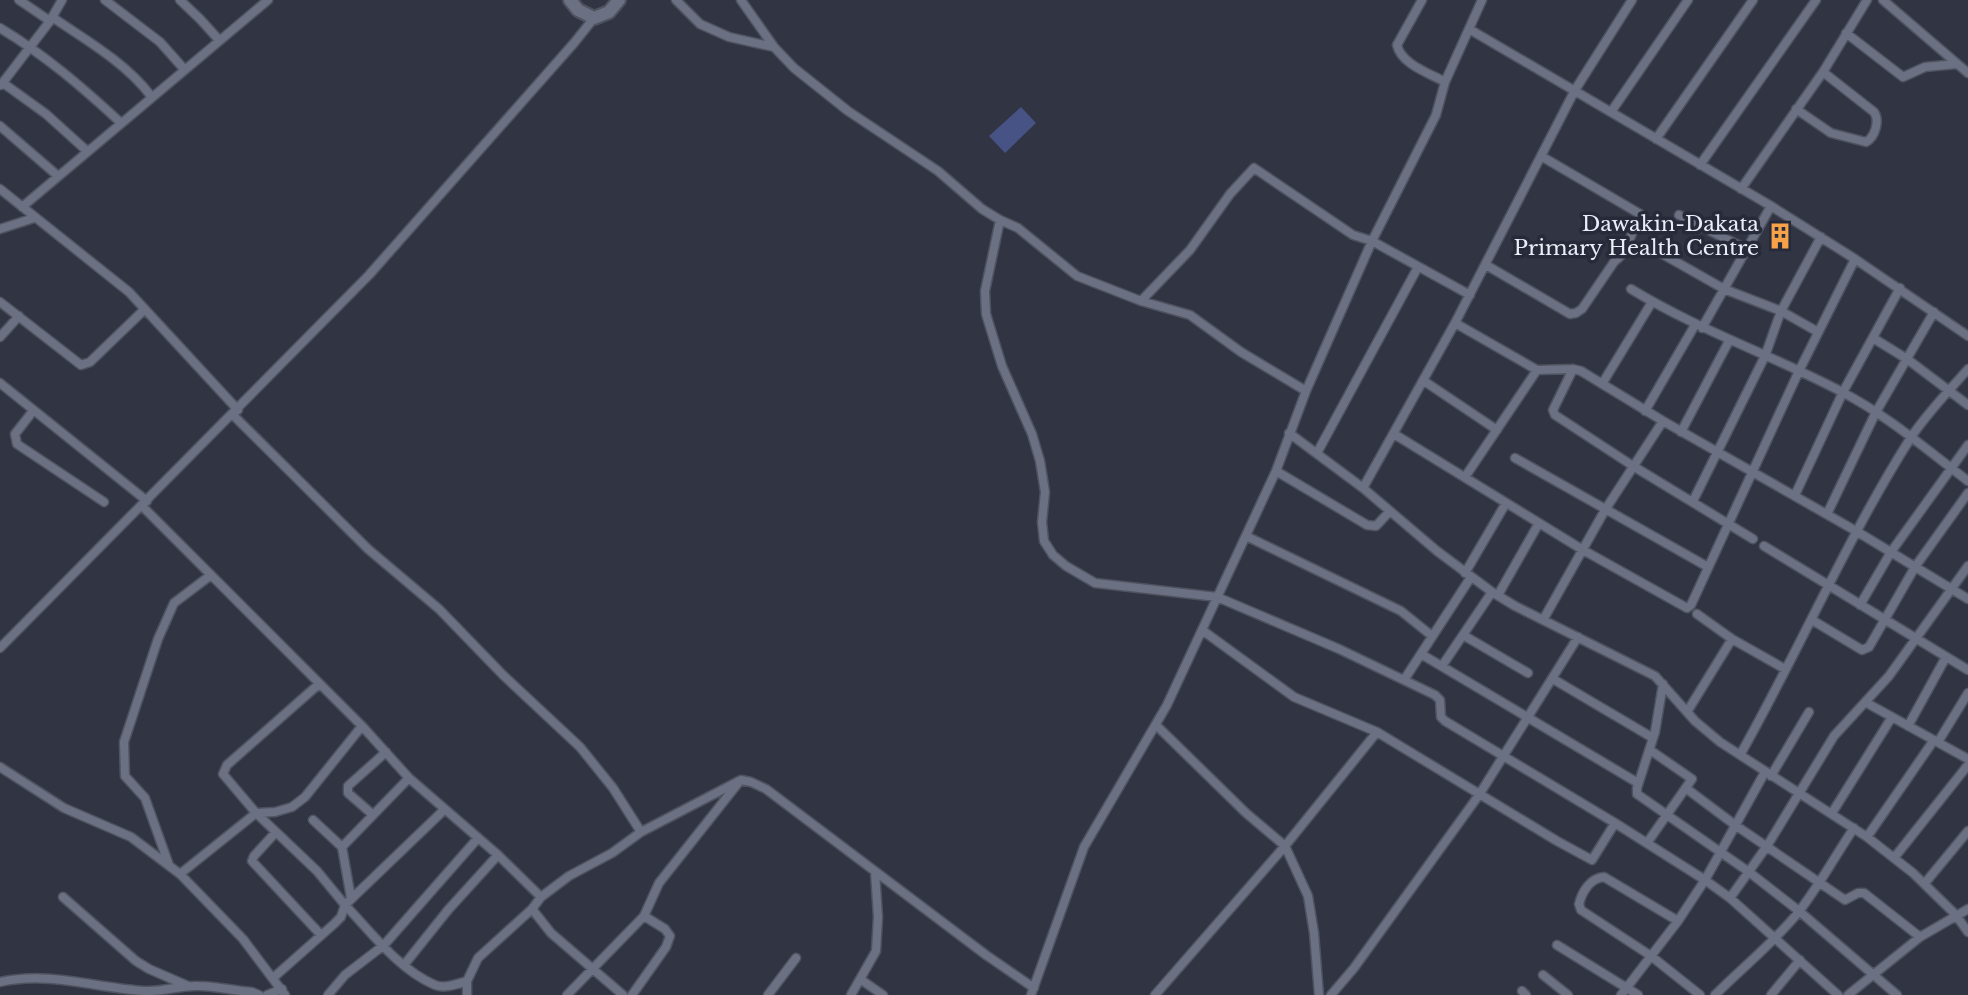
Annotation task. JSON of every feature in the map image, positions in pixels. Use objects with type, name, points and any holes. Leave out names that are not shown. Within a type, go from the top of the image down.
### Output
[{"type":"street","points":[[19,0],[100,50],[140,83],[151,96]]},
{"type":"street","points":[[62,0],[31,47],[1,85],[46,114],[87,151]]},
{"type":"street","points":[[105,0],[160,42],[184,69]]},
{"type":"street","points":[[180,0],[219,40]]},
{"type":"street","points":[[22,207],[266,0]]},
{"type":"street","points":[[570,0],[578,10],[594,18]]},
{"type":"street","points":[[0,648],[369,275],[594,18],[609,12],[619,0]]},
{"type":"street","points":[[676,0],[700,24],[729,37],[774,47]]},
{"type":"street","points":[[741,0],[774,47],[794,68],[848,111],[938,171],[982,209],[1018,228],[1077,276],[1141,302],[1190,315],[1241,352],[1306,391]]},
{"type":"street","points":[[1422,0],[1397,45],[1398,51],[1407,60],[1445,82]]},
{"type":"street","points":[[467,995],[467,981],[478,958],[532,909],[541,897],[569,876],[612,853],[641,832],[741,780],[766,789],[1033,993],[1084,847],[1156,725],[1202,630],[1276,471],[1306,391],[1372,241],[1436,115],[1445,82],[1482,0]]},
{"type":"street","points":[[1363,488],[1486,265],[1575,90],[1632,0]]},
{"type":"street","points":[[1611,113],[1688,0]]},
{"type":"street","points":[[1656,139],[1753,0]]},
{"type":"street","points":[[1700,165],[1816,0]]},
{"type":"street","points":[[1741,189],[1823,72],[1867,0]]},
{"type":"street","points":[[1883,0],[1968,73]]},
{"type":"street","points":[[0,28],[31,47],[69,76],[120,122]]},
{"type":"street","points":[[1469,29],[1771,206],[1855,258],[1968,336]]},
{"type":"street","points":[[1846,33],[1899,76],[1903,77],[1935,65],[1957,64]]},
{"type":"street","points":[[1796,110],[1831,133],[1866,142],[1871,138],[1877,121],[1874,112],[1823,72]]},
{"type":"street","points":[[0,126],[58,176]]},
{"type":"street","points":[[1541,156],[1639,212],[1641,216],[1624,254]]},
{"type":"street","points":[[1141,302],[1190,250],[1230,194],[1254,168],[1353,235],[1372,241],[1470,295]]},
{"type":"street","points":[[0,189],[129,292],[235,413],[368,549],[439,609],[502,676],[580,747],[613,788],[641,832]]},
{"type":"street","points":[[1645,411],[1724,289],[1771,206]]},
{"type":"street","points":[[1679,215],[1746,249]]},
{"type":"street","points":[[0,229],[34,218]]},
{"type":"street","points":[[1000,220],[987,278],[986,314],[1002,366],[1032,434],[1040,461],[1045,492],[1042,522],[1044,541],[1053,555],[1095,583],[1217,597],[1439,698],[1441,717],[1445,721],[1705,880],[1730,898],[1838,995]]},
{"type":"street","points":[[1693,501],[1765,356],[1781,311],[1821,237]]},
{"type":"street","points":[[1486,265],[1570,314],[1582,309],[1614,262],[1624,254],[1643,250],[1657,251],[1724,289],[1781,311],[1818,332]]},
{"type":"street","points":[[1394,434],[1583,550],[1687,608],[1691,605],[1799,370],[1855,258]]},
{"type":"street","points":[[1317,453],[1418,267]]},
{"type":"street","points":[[1795,495],[1843,393],[1900,288]]},
{"type":"street","points":[[1631,289],[1698,327],[1799,370],[1843,393],[1912,436],[1968,481]]},
{"type":"street","points":[[0,302],[81,365],[86,365],[145,309]]},
{"type":"street","points":[[1602,384],[1652,302]]},
{"type":"street","points":[[1827,514],[1876,412],[1934,312]]},
{"type":"street","points":[[0,337],[19,316]]},
{"type":"street","points":[[1455,323],[1537,370],[1573,369],[1602,384],[1968,599]]},
{"type":"street","points":[[1873,338],[1907,359],[1968,405]]},
{"type":"street","points":[[1681,432],[1729,341]]},
{"type":"street","points":[[1573,369],[1553,412],[1633,466],[1753,539]]},
{"type":"street","points":[[1740,755],[1773,696],[1856,531],[1912,436],[1968,369]]},
{"type":"street","points":[[1465,477],[1537,370]]},
{"type":"street","points":[[1424,381],[1497,430]]},
{"type":"street","points":[[1,387],[145,503],[211,575],[362,726],[409,778],[498,855],[541,897]]},
{"type":"street","points":[[33,411],[15,434],[18,444],[104,502]]},
{"type":"street","points":[[1543,620],[1605,510],[1662,421]]},
{"type":"street","points":[[1289,433],[1363,488],[1495,594],[1655,676],[1687,712],[1720,742],[1867,837],[1962,912],[1968,932]]},
{"type":"street","points":[[1860,605],[1891,552],[1968,445]]},
{"type":"street","points":[[1515,458],[1708,567]]},
{"type":"street","points":[[1276,471],[1367,524],[1376,526],[1390,511]]},
{"type":"street","points":[[1812,620],[1862,650],[1870,647],[1915,567],[1968,494]]},
{"type":"street","points":[[1404,680],[1468,575],[1506,503]]},
{"type":"street","points":[[1441,666],[1495,594],[1539,523]]},
{"type":"street","points":[[1246,536],[1401,611],[1432,636]]},
{"type":"street","points":[[1764,546],[1968,670]]},
{"type":"street","points":[[1730,898],[1767,846],[1834,736],[1917,639],[1968,566]]},
{"type":"street","points":[[170,868],[145,798],[125,776],[124,741],[158,639],[174,603],[211,575]]},
{"type":"street","points":[[1697,614],[1732,639],[1786,668]]},
{"type":"street","points":[[1202,630],[1294,697],[1377,732],[1592,860],[1615,823]]},
{"type":"street","points":[[1463,635],[1528,673]]},
{"type":"street","points":[[1331,995],[1354,968],[1479,795],[1578,637]]},
{"type":"street","points":[[1687,712],[1732,639]]},
{"type":"street","points":[[1421,654],[1638,783]]},
{"type":"street","points":[[1908,726],[1946,657]]},
{"type":"street","points":[[1553,679],[1653,738]]},
{"type":"street","points":[[319,684],[228,765],[223,774],[256,813],[348,901],[404,965],[436,990],[467,981]]},
{"type":"street","points":[[1663,684],[1653,738],[1637,794],[1749,872],[1837,941],[1897,995]]},
{"type":"street","points":[[1867,837],[1968,693]]},
{"type":"street","points":[[1865,702],[1968,759]]},
{"type":"street","points":[[1622,995],[1678,921],[1705,880],[1735,825],[1809,712]]},
{"type":"street","points":[[1832,813],[1892,717]]},
{"type":"street","points":[[1156,725],[1246,813],[1284,846],[1308,896],[1314,933],[1318,995]]},
{"type":"street","points":[[180,874],[256,813],[275,812],[292,807],[305,797],[362,726]]},
{"type":"street","points":[[1155,995],[1284,846],[1377,732]]},
{"type":"street","points":[[1647,843],[1687,789],[1691,778],[1650,750]]},
{"type":"street","points":[[372,814],[348,793],[348,786],[386,752]]},
{"type":"street","points":[[1894,858],[1968,765]]},
{"type":"street","points":[[0,767],[64,808],[131,837],[180,874],[243,939],[283,992],[267,995]]},
{"type":"street","points":[[342,846],[409,778]]},
{"type":"street","points":[[567,995],[644,916],[659,883],[741,780]]},
{"type":"street","points":[[1687,789],[1845,900],[1864,893],[1920,937]]},
{"type":"street","points":[[273,978],[341,917],[348,901],[444,810]]},
{"type":"street","points":[[313,820],[342,846],[348,901]]},
{"type":"street","points":[[1715,995],[1776,938],[1799,911],[1854,828]]},
{"type":"street","points":[[1925,883],[1968,831]]},
{"type":"street","points":[[276,832],[252,861],[321,935]]},
{"type":"street","points":[[328,995],[345,975],[384,945],[478,838]]},
{"type":"street","points":[[404,965],[448,910],[498,855]]},
{"type":"street","points":[[851,995],[876,951],[878,934],[875,872]]},
{"type":"street","points":[[1678,921],[1604,877],[1598,877],[1588,886],[1579,904],[1581,910],[1651,956],[1700,995]]},
{"type":"street","points":[[63,897],[136,961],[149,970],[192,989]]},
{"type":"street","points":[[1848,995],[1920,937],[1962,912],[1968,898]]},
{"type":"street","points":[[532,909],[551,933],[623,995]]},
{"type":"street","points":[[632,995],[666,947],[670,936],[665,929],[644,916]]},
{"type":"street","points":[[1557,945],[1638,995]]},
{"type":"street","points":[[768,995],[796,958]]},
{"type":"street","points":[[1771,995],[1800,960]]},
{"type":"street","points":[[1542,975],[1568,995]]},
{"type":"street","points":[[0,982],[57,978],[156,992],[192,989],[252,992],[259,995]]},
{"type":"street","points":[[860,979],[883,995]]},
{"type":"shaded area","points":[[1021,107],[1036,123],[1005,153],[989,136]]},
{"type":"place","name":"Dawakin-Dakata Primary Health Centre","points":[[1780,236]]}]
